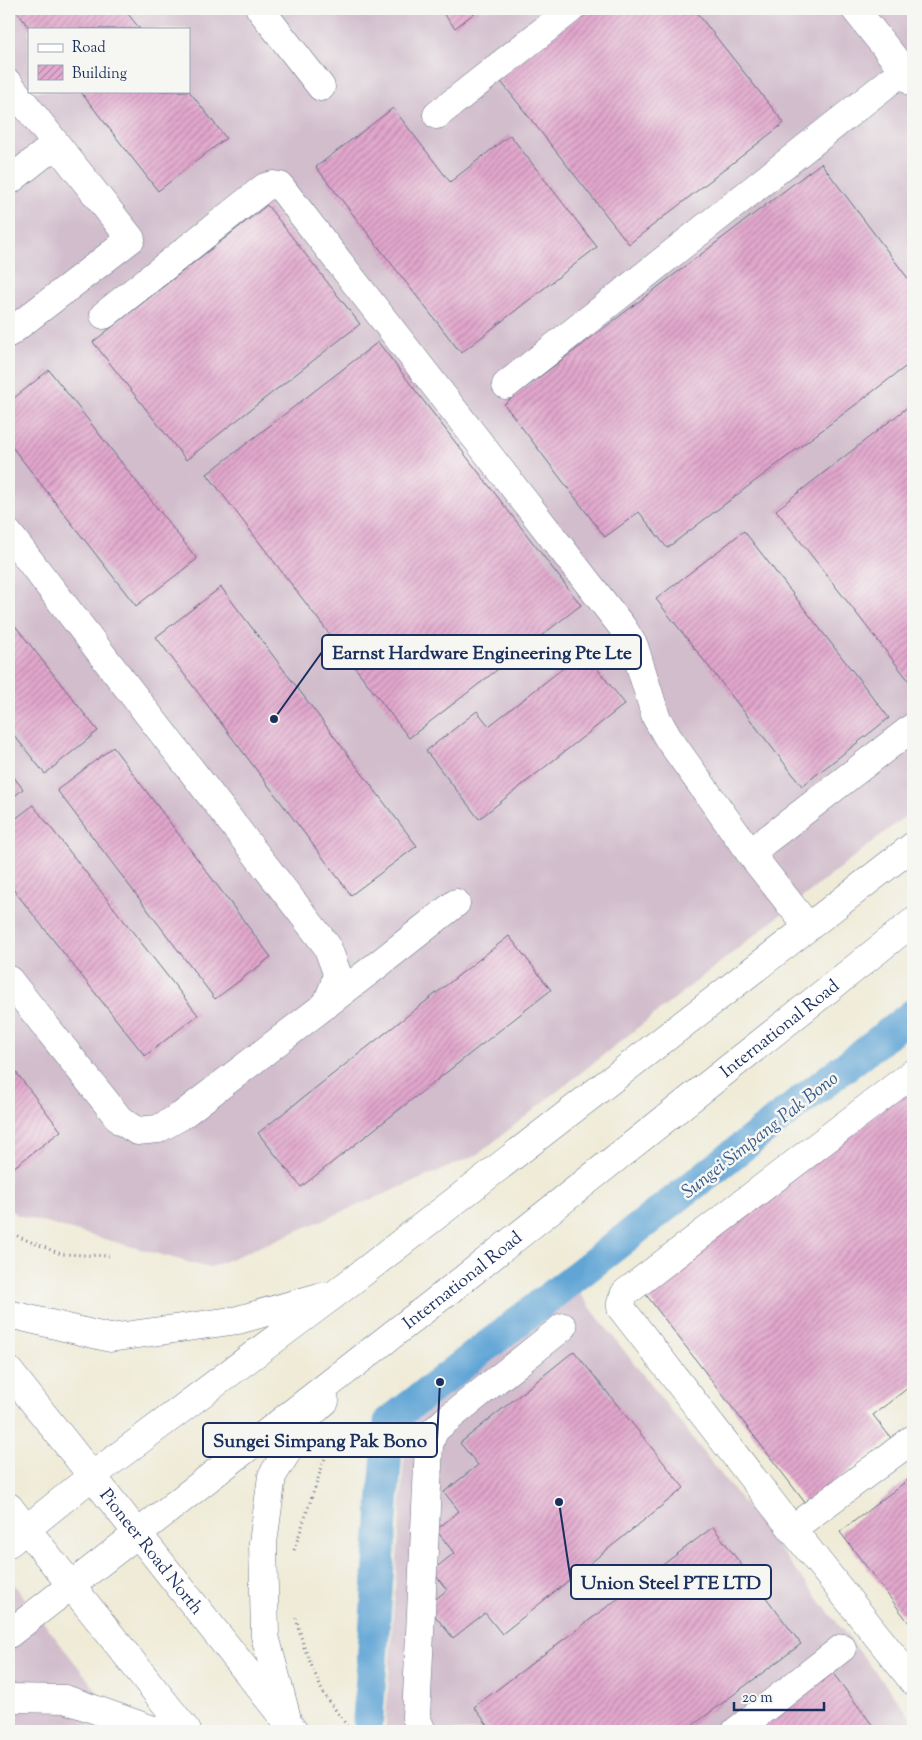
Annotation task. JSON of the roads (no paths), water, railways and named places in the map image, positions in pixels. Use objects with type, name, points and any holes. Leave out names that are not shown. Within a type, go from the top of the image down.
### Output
[{"type":"main road","points":[[260,9],[321,86]]},
{"type":"main road","points":[[437,115],[571,9]]},
{"type":"main road","points":[[506,385],[910,72],[855,9]]},
{"type":"main road","points":[[9,84],[131,239],[9,333]]},
{"type":"main road","points":[[9,180],[56,144]]},
{"type":"main road","points":[[104,315],[265,187],[280,186],[623,628],[634,646],[656,717],[668,738],[750,853],[808,927]]},
{"type":"main road","points":[[9,534],[327,946],[337,973],[326,1005]]},
{"type":"main road","points":[[750,853],[913,727]]},
{"type":"main road","points":[[18,1536],[92,1476],[339,1291],[913,846]]},
{"type":"main road","points":[[9,980],[121,1122],[138,1131],[158,1129],[181,1116],[456,903]]},
{"type":"main road","name":"International Road","points":[[9,1634],[913,922]]},
{"type":"main road","points":[[327,946],[347,958],[380,963]]},
{"type":"main road","points":[[913,1073],[625,1294],[621,1303],[621,1308],[792,1529],[913,1681]]},
{"type":"main road","points":[[9,1314],[110,1338],[238,1320],[339,1291]]},
{"type":"main road","points":[[292,1728],[265,1636],[263,1542],[272,1476],[311,1414],[405,1324]]},
{"type":"main road","points":[[422,1731],[416,1717],[429,1444],[434,1431],[445,1421],[563,1327]]},
{"type":"main road","name":"Pioneer Road North","points":[[9,1371],[292,1728]]},
{"type":"main road","points":[[792,1529],[913,1439]]},
{"type":"main road","points":[[9,1506],[18,1536],[71,1585],[187,1731]]},
{"type":"main road","points":[[736,1731],[842,1648]]},
{"type":"main road","points":[[9,1698],[65,1699],[156,1731]]},
{"type":"waterway","name":"Sungei Simpang Pak Bono","points":[[368,1719],[389,1422],[913,1014]]},
{"type":"place","name":"Earnst Hardware Engineering Pte Lte","points":[[274,719]]},
{"type":"place","name":"Sungei Simpang Pak Bono","points":[[440,1382]]},
{"type":"place","name":"Union Steel PTE LTD","points":[[559,1502]]}]
